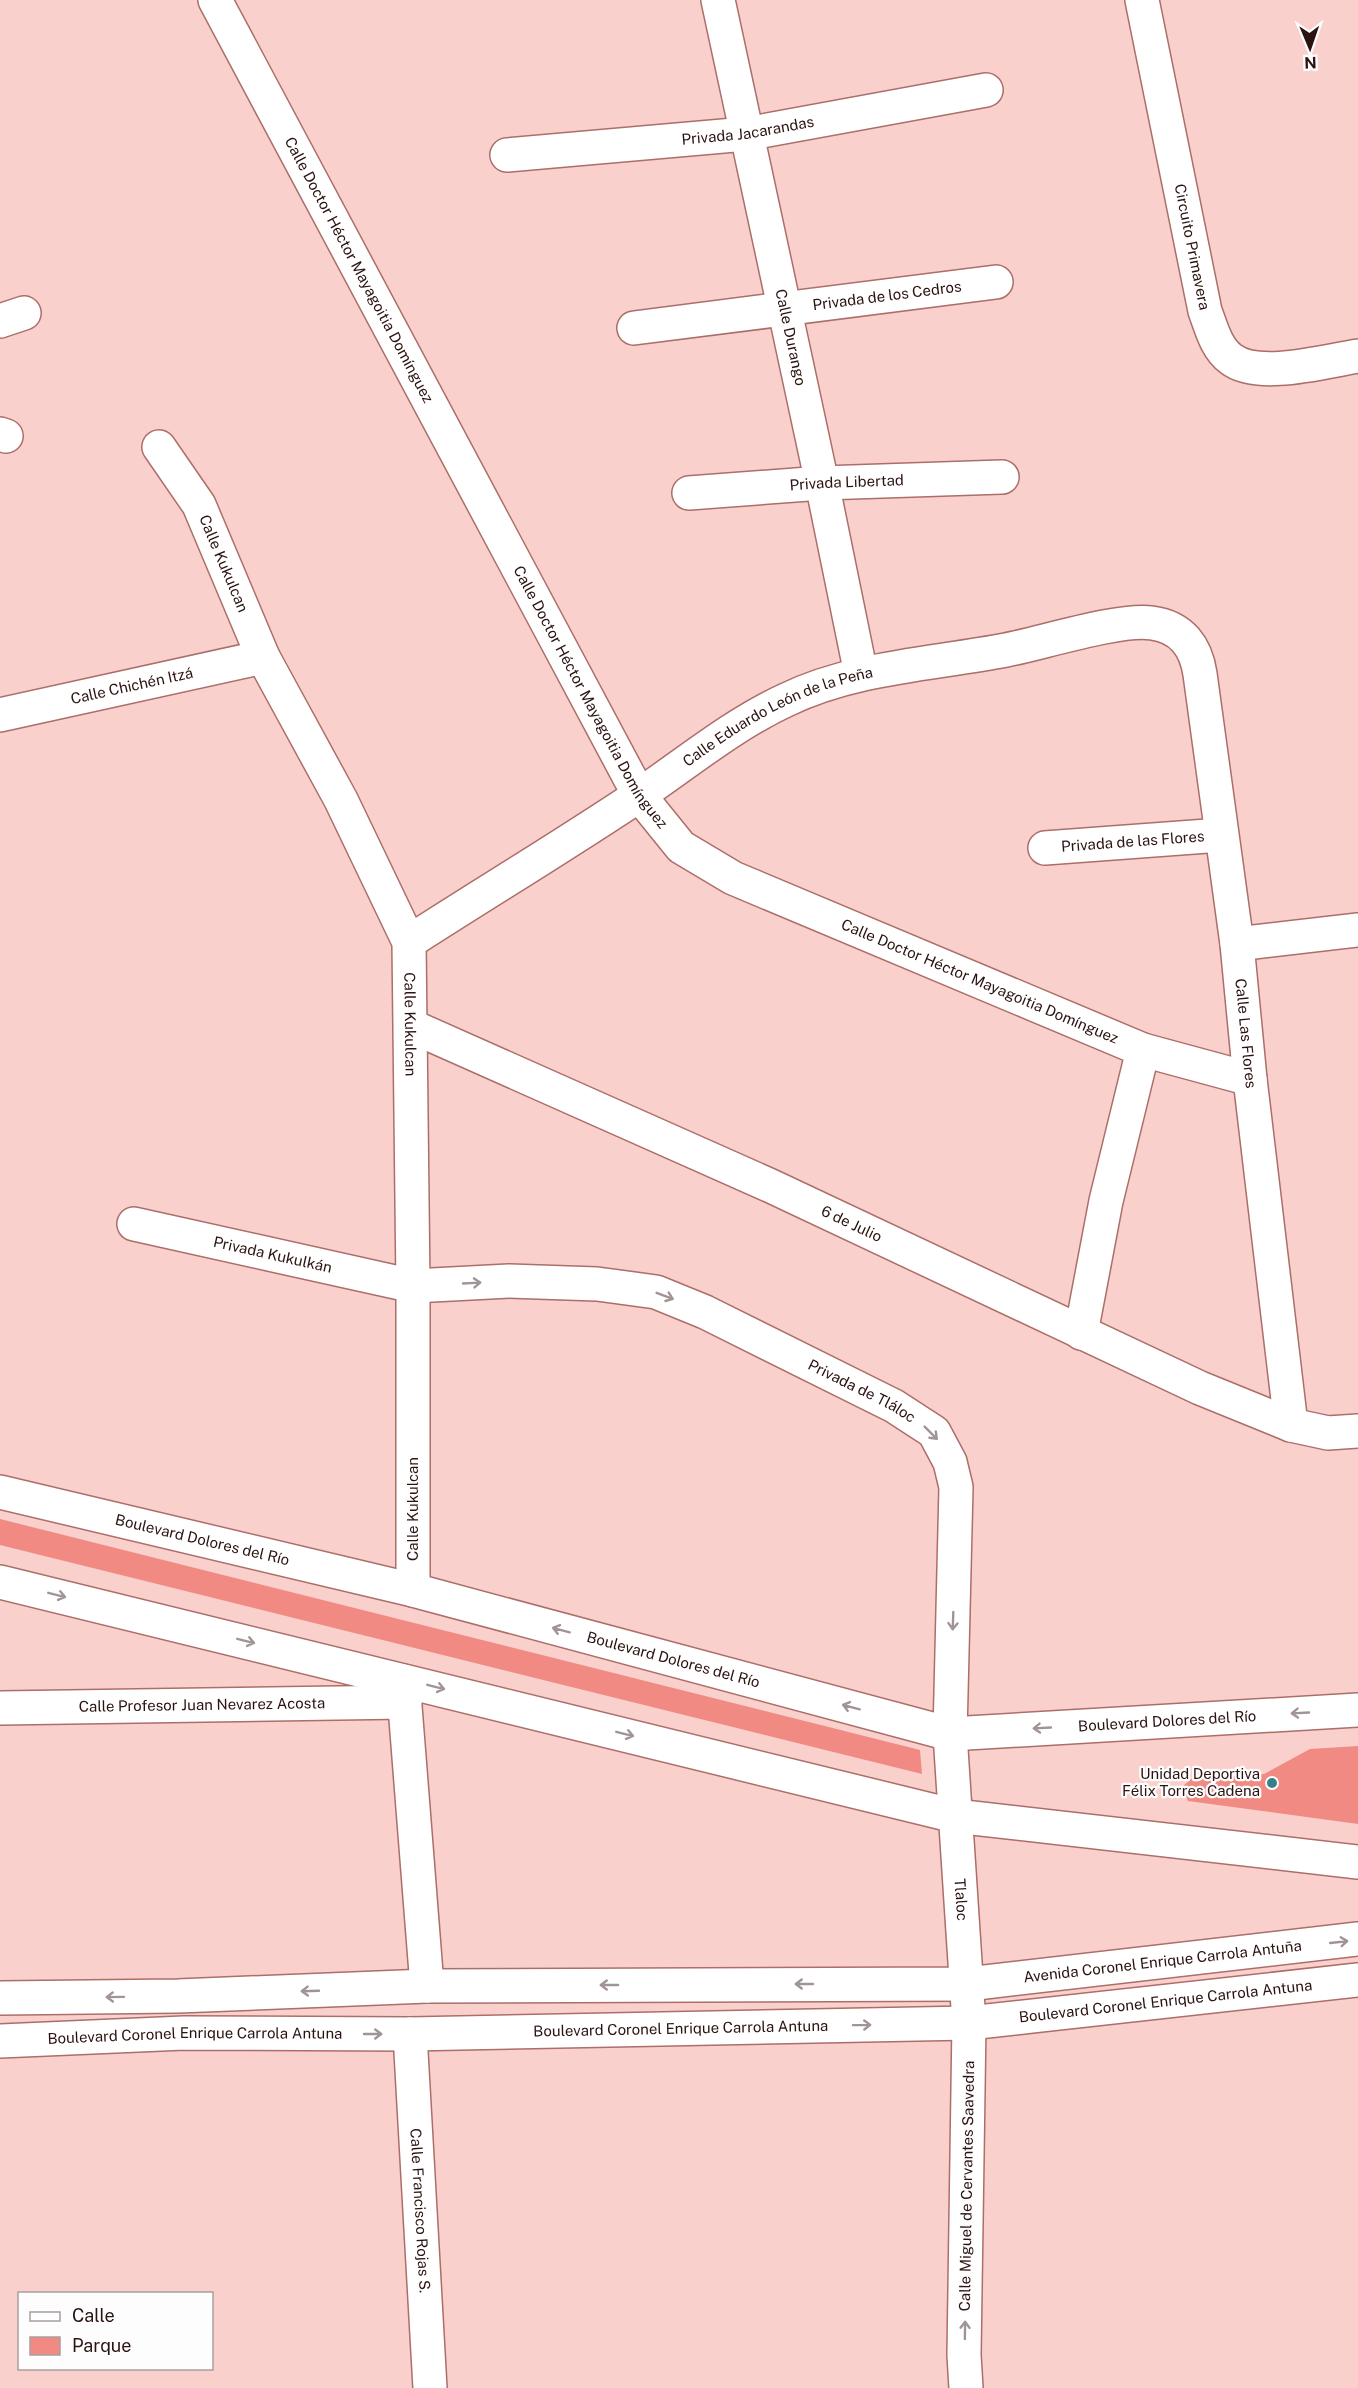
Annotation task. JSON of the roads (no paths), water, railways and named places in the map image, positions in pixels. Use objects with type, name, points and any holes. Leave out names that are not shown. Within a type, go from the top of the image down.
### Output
[{"type":"street","name":"Calle Doctor Héctor Mayagoitia Domínguez","points":[[215,0],[639,795],[681,847],[733,878],[1143,1050],[1250,1079]]},
{"type":"street","name":"Calle Durango","points":[[718,0],[861,674]]},
{"type":"street","name":"Circuito Primavera","points":[[1142,0],[1205,311],[1218,344],[1231,360],[1256,367],[1286,368],[1358,356]]},
{"type":"street","name":"Privada Jacarandas","points":[[507,155],[746,134],[986,90]]},
{"type":"street","name":"Privada de los Cedros","points":[[634,328],[996,282]]},
{"type":"street","name":"Calle Kukulcan","points":[[159,447],[200,505],[263,657],[341,800],[409,942],[413,1286],[412,1590]]},
{"type":"street","name":"Privada Libertad","points":[[689,493],[822,483],[1002,477]]},
{"type":"street","name":"Calle Eduardo León de la Peña","points":[[409,942],[639,795],[727,732],[787,699],[861,674],[1006,650],[1121,625],[1150,622],[1167,626],[1190,641]]},
{"type":"street","name":"Calle Las Flores","points":[[1190,641],[1197,655],[1200,674],[1237,944],[1250,1079],[1291,1425]]},
{"type":"street","name":"Calle Chichén Itzá","points":[[0,715],[263,657]]},
{"type":"street","name":"Privada de las Flores","points":[[1045,848],[1221,835]]},
{"type":"street","points":[[1237,944],[1358,930]]},
{"type":"street","name":"6 de Julio","points":[[411,1026],[771,1186],[1200,1388],[1291,1425],[1328,1433],[1358,1431]]},
{"type":"street","points":[[1081,1333],[1106,1201],[1143,1050]]},
{"type":"street","name":"Privada Kukulkán","points":[[134,1224],[413,1286]]},
{"type":"street","name":"Privada de Tláloc","points":[[413,1286],[509,1281],[597,1284],[656,1292],[705,1312],[894,1406],[934,1432],[950,1462],[956,1487],[950,1734],[955,1816]]},
{"type":"street","name":"Boulevard Dolores del Río","points":[[0,1492],[412,1590],[950,1734],[1358,1710]]},
{"type":"street","points":[[0,1582],[404,1691],[955,1816],[1358,1862]]},
{"type":"street","points":[[404,1691],[427,1986]]},
{"type":"street","name":"Calle Profesor Juan Nevarez Acosta","points":[[0,1708],[404,1691]]},
{"type":"street","name":"Tlaloc","points":[[955,1816],[968,1984]]},
{"type":"street","name":"Avenida Coronel Enrique Carrola Antuña","points":[[968,1984],[1358,1940]]},
{"type":"street","name":"Boulevard Coronel Enrique Carrola Antuna","points":[[0,2041],[184,2033],[410,2034],[969,2023],[1358,1980]]},
{"type":"street","points":[[0,1998],[178,1996],[427,1986],[968,1984]]},
{"type":"street","name":"Calle Miguel de Cervantes Saavedra","points":[[966,2388],[964,2355],[968,1984]]},
{"type":"street","name":"Calle Francisco Rojas S.","points":[[410,2034],[430,2388]]},
{"type":"place","name":"Unidad Deportiva Félix Torres Cadena","points":[[1272,1783]]}]
